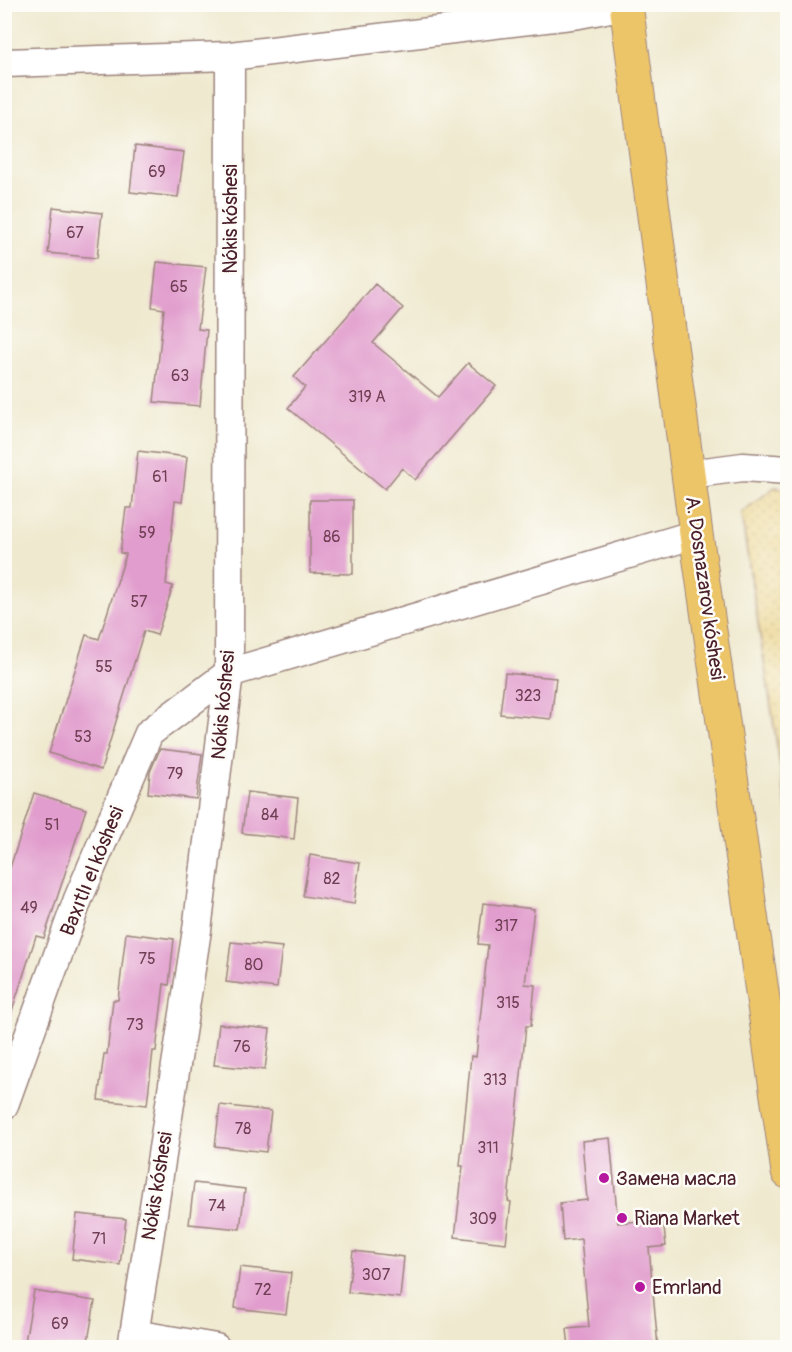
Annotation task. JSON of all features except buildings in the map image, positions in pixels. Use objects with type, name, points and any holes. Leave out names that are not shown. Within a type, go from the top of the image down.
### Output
[{"type":"main road","name":"A. Dosnazarov kóshesi","points":[[626,5],[696,534],[788,1172]]},
{"type":"street","points":[[4,63],[230,56],[579,14],[626,5]]},
{"type":"street","name":"Nókis kóshesi","points":[[133,1341],[195,941],[229,673],[230,56]]},
{"type":"street","points":[[689,474],[743,467],[788,470]]},
{"type":"street","points":[[229,673],[696,534]]},
{"type":"street","name":"Baxıtlı el kóshesi","points":[[4,1105],[78,899],[149,733],[229,673]]},
{"type":"street","points":[[133,1341],[216,1347]]},
{"type":"sand","points":[[775,487],[788,490],[787,809],[741,513]]},
{"type":"place","name":"Замена масла","points":[[604,1178]]},
{"type":"place","name":"Riana Market","points":[[622,1218]]},
{"type":"place","name":"Emrland","points":[[640,1287]]}]
